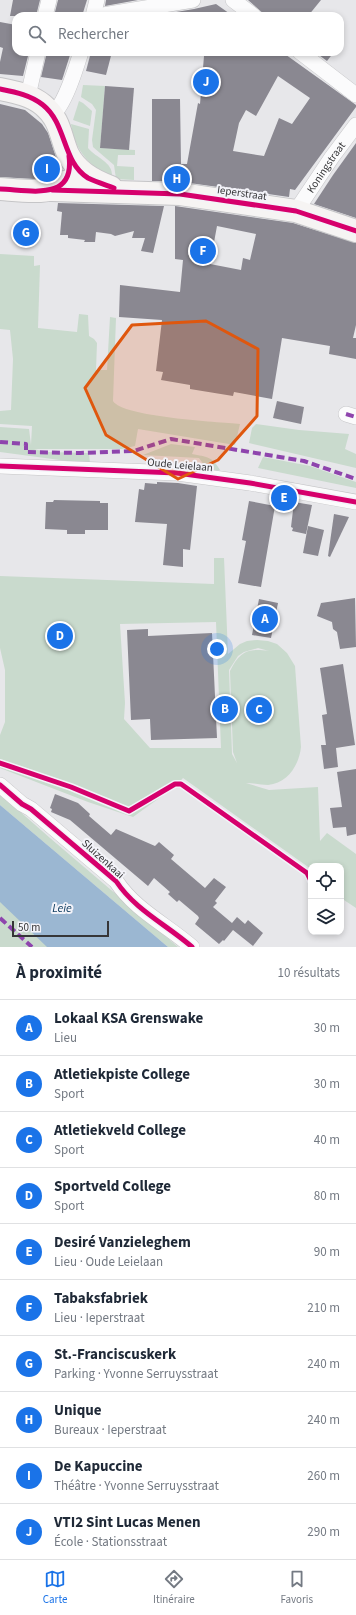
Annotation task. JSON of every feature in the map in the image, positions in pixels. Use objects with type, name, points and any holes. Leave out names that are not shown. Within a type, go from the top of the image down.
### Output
[{"type":"street","points":[[47,12],[49,0]]},
{"type":"street","points":[[94,12],[97,0]]},
{"type":"street","points":[[121,12],[193,0]]},
{"type":"street","points":[[233,0],[249,12]]},
{"type":"street","points":[[28,96],[37,56]]},
{"type":"street","points":[[52,115],[56,112],[65,95],[80,56]]},
{"type":"street","points":[[305,56],[356,95]]},
{"type":"street","name":"Ieperstraat","points":[[0,89],[28,96],[43,105],[52,115],[61,130],[68,154],[76,166],[87,177],[122,191]]},
{"type":"street","name":"Koningstraat","points":[[296,210],[332,157],[356,126]]},
{"type":"street","points":[[52,190],[62,186],[67,180],[70,168],[68,154]]},
{"type":"street","name":"Ieperstraat","points":[[0,189],[122,191],[180,194],[296,210],[356,231]]},
{"type":"street","name":"Oude Leielaan","points":[[0,466],[177,473],[250,483],[356,502]]},
{"type":"street","name":"Sluizenkaai","points":[[0,785],[116,881],[123,892],[164,927],[183,939],[192,947]]},
{"type":"highlighted area","points":[[206,321],[258,349],[257,416],[218,460],[178,479],[106,435],[85,388],[132,325]]},
{"type":"green space","points":[[83,85],[105,86],[100,148],[135,150],[135,155],[118,155],[117,166],[134,167],[134,180],[116,179],[114,165],[93,147],[92,140],[96,110],[92,104],[81,97]]},
{"type":"green space","points":[[79,101],[92,111],[90,126],[73,120]]},
{"type":"green space","points":[[71,124],[89,129],[88,148],[110,167],[112,176],[96,168],[84,156],[75,141]]},
{"type":"green space","points":[[0,254],[34,256],[34,266],[40,265],[38,328],[77,332],[79,314],[88,315],[89,336],[97,343],[96,370],[107,370],[110,317],[116,318],[113,401],[120,406],[152,415],[240,424],[235,445],[138,429],[135,446],[122,449],[34,449],[46,452],[89,453],[90,464],[0,452],[0,427],[29,429],[31,445],[32,426],[0,424],[0,411],[11,410],[13,359],[10,330],[0,329]]},
{"type":"green space","points":[[256,424],[299,430],[349,434],[345,449],[356,454],[356,468],[249,443],[252,428]]},
{"type":"green space","points":[[171,444],[195,447],[192,454],[209,458],[220,470],[209,472],[199,458],[143,455]]},
{"type":"green space","points":[[263,457],[310,466],[356,482],[356,488],[258,468]]},
{"type":"green space","points":[[214,558],[224,558],[228,654],[240,644],[247,641],[268,641],[277,644],[287,653],[295,666],[301,747],[298,760],[287,777],[275,784],[268,785],[246,783],[269,790],[318,787],[320,841],[327,833],[356,854],[356,908],[344,900],[344,863],[308,863],[308,867],[183,778],[176,786],[133,817],[88,802],[0,768],[0,735],[5,722],[5,670],[0,648],[0,576],[214,584]],"holes":[[[216,622],[221,748],[150,748],[124,719],[125,703],[120,624]],[[258,648],[269,651],[255,650],[245,652],[237,659],[230,671],[233,752],[237,763],[232,754],[229,670],[238,656],[244,652]]]},
{"type":"green space","points":[[0,794],[178,947],[168,947],[0,805]]},
{"type":"green space","points":[[0,900],[49,947],[0,947]]},
{"type":"water","name":"Leie","points":[[0,805],[168,947],[47,947],[0,902]]},
{"type":"building","points":[[13,0],[40,0],[37,12],[12,12],[12,16],[10,16]]},
{"type":"building","points":[[58,0],[87,0],[83,12],[55,12]]},
{"type":"building","points":[[106,0],[138,0],[105,6]]},
{"type":"building","points":[[248,0],[321,0],[311,12],[262,12]]},
{"type":"building","points":[[216,4],[227,12],[176,12]]},
{"type":"building","points":[[0,22],[12,24],[12,56],[28,56],[23,76],[0,74],[0,62],[3,48],[0,47]]},
{"type":"building","points":[[46,56],[70,56],[62,80],[41,77]]},
{"type":"building","points":[[90,56],[111,56],[106,75],[86,71]]},
{"type":"building","points":[[204,56],[288,56],[356,105],[356,107],[295,190],[290,189],[289,197],[175,181],[175,175],[171,174],[169,181],[152,181],[152,99],[180,99],[181,164],[187,164],[198,103],[200,104]],"holes":[[[278,76],[310,98],[292,124],[279,118],[264,156],[233,151],[239,123],[246,110],[256,116]]]},
{"type":"building","points":[[320,56],[331,56],[327,61]]},
{"type":"building","points":[[105,86],[134,88],[129,150],[100,148]]},
{"type":"building","points":[[0,104],[25,110],[42,124],[48,133],[56,157],[55,173],[53,175],[34,179],[0,177]]},
{"type":"building","points":[[356,143],[356,218],[314,204]]},
{"type":"building","points":[[58,203],[164,206],[153,253],[141,251],[145,238],[132,238],[134,231],[115,236],[96,232],[95,242],[84,242],[85,240],[68,238],[68,235],[60,235],[62,212],[57,211]]},
{"type":"building","points":[[175,206],[293,223],[356,243],[356,325],[353,338],[356,338],[356,359],[329,354],[330,346],[282,338],[272,399],[234,392],[233,396],[190,389],[190,385],[161,380],[163,372],[156,371],[162,320],[119,317],[120,285],[180,292],[183,260],[175,259]],"holes":[[[217,226],[256,234],[250,260],[243,258],[241,270],[210,264]]]},
{"type":"building","points":[[277,401],[304,407],[301,424],[273,418]]},
{"type":"building","points":[[157,482],[197,486],[190,550],[183,549],[183,567],[163,565],[167,524],[135,522],[139,489],[144,490],[145,483],[157,484]]},
{"type":"building","points":[[54,500],[100,501],[100,503],[108,503],[108,530],[85,530],[85,534],[67,534],[67,530],[45,529],[46,502],[53,502]]},
{"type":"building","points":[[249,501],[275,506],[261,587],[238,583],[246,541],[242,540]]},
{"type":"building","points":[[294,502],[312,505],[306,534],[292,531],[293,528],[291,527]]},
{"type":"building","points":[[334,514],[349,517],[330,557],[328,556]]},
{"type":"building","points":[[308,526],[324,530],[318,556],[303,553]]},
{"type":"building","points":[[355,598],[356,647],[340,649],[337,632],[333,629],[332,622],[317,616],[321,603]]},
{"type":"building","points":[[259,599],[278,603],[271,638],[252,635]]},
{"type":"building","points":[[148,629],[148,636],[212,633],[217,738],[151,740],[150,719],[131,720],[127,630]]},
{"type":"building","points":[[343,664],[355,745],[336,748],[338,767],[324,769],[321,745],[326,745],[322,715],[327,714],[320,668]]},
{"type":"building","points":[[356,769],[356,834],[347,836],[346,827],[333,828],[330,808],[342,807],[337,772]]},
{"type":"building","points":[[55,794],[78,803],[90,814],[89,816],[111,835],[116,829],[155,846],[159,842],[174,855],[171,859],[205,888],[214,878],[226,887],[215,901],[217,903],[213,907],[232,923],[237,917],[245,924],[248,920],[263,933],[253,946],[233,930],[224,941],[223,940],[219,944],[195,924],[199,918],[198,916],[179,900],[177,902],[168,894],[170,892],[154,878],[148,886],[70,820],[51,812],[52,809],[50,808]]},
{"type":"marked path","points":[[346,414],[356,417]]},
{"type":"marked path","points":[[0,442],[26,444],[26,452],[80,453],[134,451],[171,439],[304,461],[356,479]]},
{"type":"marked path","points":[[0,918],[32,947]]},
{"type":"cycle path","points":[[0,89],[28,96],[43,105],[51,113],[56,122],[73,163],[88,178],[114,188]]},
{"type":"cycle path","points":[[0,189],[37,191],[58,187],[65,181],[69,171],[69,156]]},
{"type":"cycle path","points":[[52,190],[180,194],[296,211],[356,231]]},
{"type":"cycle path","points":[[0,466],[177,473],[250,483],[356,502]]},
{"type":"cycle path","points":[[0,763],[71,787],[129,811],[175,784],[181,784],[308,875]]},
{"type":"cycle path","points":[[0,785],[22,804],[31,809],[116,881],[132,900],[142,909],[192,947]]},
{"type":"place","name":"VTI2 Sint Lucas Menen","points":[[206,82]]},
{"type":"place","name":"De Kapuccine","points":[[47,169]]},
{"type":"place","name":"Unique","points":[[177,179]]},
{"type":"place","name":"St.-Franciscuskerk","points":[[26,233]]},
{"type":"place","name":"Tabaksfabriek","points":[[203,251]]},
{"type":"place","name":"Desiré Vanzieleghem","points":[[284,498]]},
{"type":"place","name":"Lokaal KSA Grenswake","points":[[265,619]]},
{"type":"place","name":"Sportveld College","points":[[60,636]]},
{"type":"place","name":"Atletiekpiste College","points":[[225,709]]},
{"type":"place","name":"Atletiekveld College","points":[[259,710]]}]
